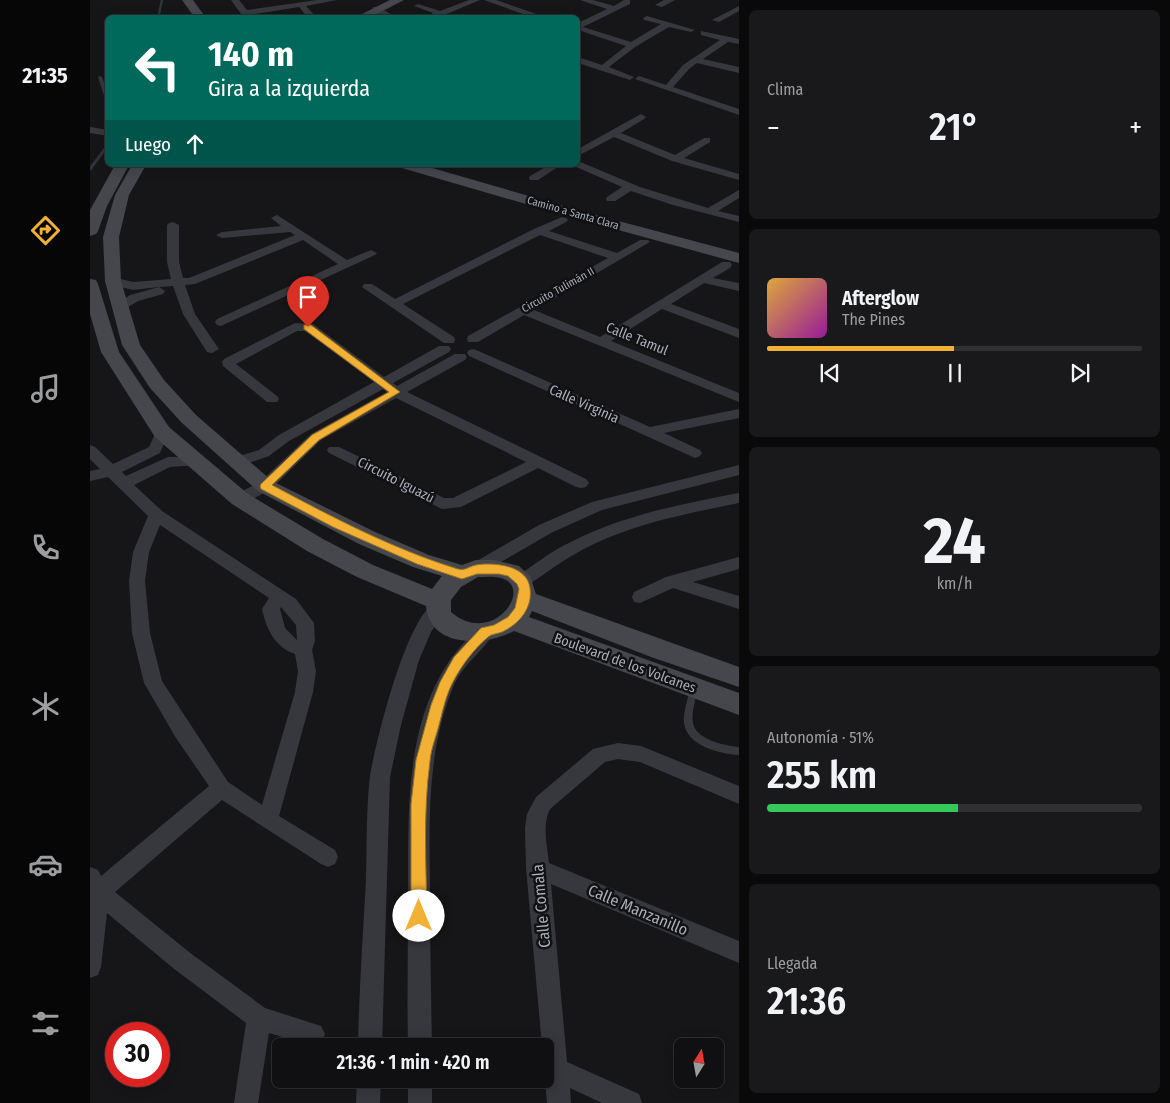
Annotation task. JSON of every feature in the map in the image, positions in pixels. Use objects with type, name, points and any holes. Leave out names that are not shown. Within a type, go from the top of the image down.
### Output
[{"type":"street","points":[[187,0],[198,15]]},
{"type":"street","points":[[235,0],[246,15],[332,0]]},
{"type":"street","points":[[301,5],[311,15],[332,0]]},
{"type":"street","points":[[376,9],[383,0]]},
{"type":"street","points":[[359,15],[399,0]]},
{"type":"street","points":[[435,15],[476,0]]},
{"type":"street","points":[[488,0],[534,15]]},
{"type":"street","points":[[584,0],[614,8]]},
{"type":"street","points":[[659,5],[671,0]]},
{"type":"street","points":[[580,26],[627,2]]},
{"type":"street","points":[[418,6],[440,13]]},
{"type":"street","points":[[716,20],[736,7]]},
{"type":"street","points":[[376,9],[387,15]]},
{"type":"street","points":[[647,18],[691,30]]},
{"type":"street","points":[[603,68],[632,45],[668,24]]},
{"type":"street","points":[[580,28],[632,45]]},
{"type":"street","points":[[704,33],[739,42]]},
{"type":"street","points":[[668,88],[675,78],[695,60],[727,39]]},
{"type":"street","points":[[695,60],[739,70]]},
{"type":"street","points":[[580,61],[668,88],[736,112],[739,102]]},
{"type":"street","points":[[580,152],[641,118]]},
{"type":"street","points":[[90,130],[105,133]]},
{"type":"street","points":[[614,133],[676,159],[739,177]]},
{"type":"street","points":[[676,159],[708,140]]},
{"type":"street","points":[[580,165],[629,187],[709,212],[739,219]]},
{"type":"street","points":[[90,231],[99,206],[121,167]]},
{"type":"street","points":[[138,167],[122,195],[110,237],[113,281],[129,297],[131,344],[156,384],[189,419],[265,486],[337,524],[389,548],[469,572],[499,569],[512,572],[520,600]]},
{"type":"street","name":"Camino a Santa Clara","points":[[414,167],[582,215],[732,261]]},
{"type":"street","name":"Camino a Santa Clara","points":[[446,167],[739,246]]},
{"type":"street","points":[[534,178],[553,167]]},
{"type":"street","points":[[611,199],[629,187]]},
{"type":"street","points":[[709,212],[739,193]]},
{"type":"street","points":[[277,218],[346,264]]},
{"type":"street","points":[[394,304],[562,220]]},
{"type":"street","points":[[173,225],[172,262],[176,283],[188,314],[212,349]]},
{"type":"street","points":[[222,235],[291,228]]},
{"type":"street","points":[[538,231],[618,257]]},
{"type":"street","points":[[129,297],[166,289],[176,283],[200,279],[304,236]]},
{"type":"street","name":"Circuito Tulimán II","points":[[240,499],[265,486],[316,437],[469,350],[523,310],[644,242]]},
{"type":"street","points":[[222,322],[372,253]]},
{"type":"street","points":[[601,342],[705,280],[732,261]]},
{"type":"street","points":[[705,280],[739,287]]},
{"type":"street","points":[[90,284],[110,352],[168,462]]},
{"type":"street","name":"Calle Virginia","points":[[368,287],[447,344],[450,354],[469,350],[695,453]]},
{"type":"street","points":[[662,306],[739,334]]},
{"type":"street","name":"Calle Tamul","points":[[523,310],[739,398]]},
{"type":"street","points":[[272,399],[230,366],[229,362],[296,327],[308,327],[396,392],[580,483]]},
{"type":"street","points":[[237,462],[259,454],[463,336],[469,350]]},
{"type":"street","points":[[647,432],[739,414]]},
{"type":"street","points":[[304,427],[316,437]]},
{"type":"street","points":[[158,441],[195,461],[240,499],[315,545],[437,605]]},
{"type":"street","points":[[90,476],[112,471],[158,441]]},
{"type":"street","points":[[90,450],[156,515],[278,598],[290,604],[305,623],[306,641],[303,650],[307,671],[304,692],[268,820]]},
{"type":"street","name":"Circuito Iguazú","points":[[334,450],[442,504],[450,505],[539,462]]},
{"type":"street","points":[[259,454],[281,472]]},
{"type":"street","points":[[125,483],[168,462],[195,461]]},
{"type":"street","points":[[370,1038],[380,777],[384,750],[412,655],[423,628],[437,605],[444,588],[544,529],[597,506],[739,470]]},
{"type":"street","points":[[437,605],[440,617],[454,628],[472,633],[497,629],[520,600],[581,543],[612,529],[640,520],[739,498]]},
{"type":"street","points":[[156,515],[141,552],[137,581],[141,633],[153,683],[221,788],[328,857]]},
{"type":"street","points":[[315,545],[337,524]]},
{"type":"street","points":[[365,571],[389,548]]},
{"type":"street","points":[[640,598],[672,581],[739,563]]},
{"type":"street","points":[[672,581],[739,603]]},
{"type":"street","points":[[278,598],[271,609],[273,620],[280,636],[289,646],[303,650]]},
{"type":"street","name":"Boulevard de los Volcanes","points":[[520,600],[739,677]]},
{"type":"street","name":"Boulevard de los Volcanes","points":[[520,600],[654,674],[739,704]]},
{"type":"street","points":[[420,1038],[418,804],[423,760],[446,682],[459,661],[486,631]]},
{"type":"street","points":[[654,674],[660,650]]},
{"type":"street","name":"Calle Comala","points":[[559,1103],[537,868],[535,828],[537,814],[543,803],[600,755],[618,751],[641,754],[739,794]]},
{"type":"street","points":[[94,884],[221,788]]},
{"type":"street","name":"Calle Manzanillo","points":[[537,868],[739,952]]},
{"type":"street","points":[[90,967],[94,884]]},
{"type":"street","points":[[94,884],[181,960],[259,1018],[313,1034]]},
{"type":"street","points":[[246,1103],[259,1018]]},
{"type":"street","points":[[556,1069],[630,1103]]},
{"type":"street","points":[[368,1103],[369,1088]]},
{"type":"street","points":[[420,1088],[420,1103]]},
{"type":"lane","points":[[100,77],[105,93]]},
{"type":"lane","points":[[694,688],[688,725],[690,733],[699,740],[731,751],[739,751]]},
{"type":"waterway","points":[[159,15],[162,0]]},
{"type":"waterway","points":[[90,169],[105,149]]},
{"type":"route","points":[[308,327],[396,392],[316,437],[265,486],[366,538],[421,561],[462,574],[476,569],[499,569],[512,572],[522,582],[524,589],[521,609],[512,621],[497,629],[486,631],[459,661],[446,682],[438,705],[423,760],[418,804],[419,916]]}]
